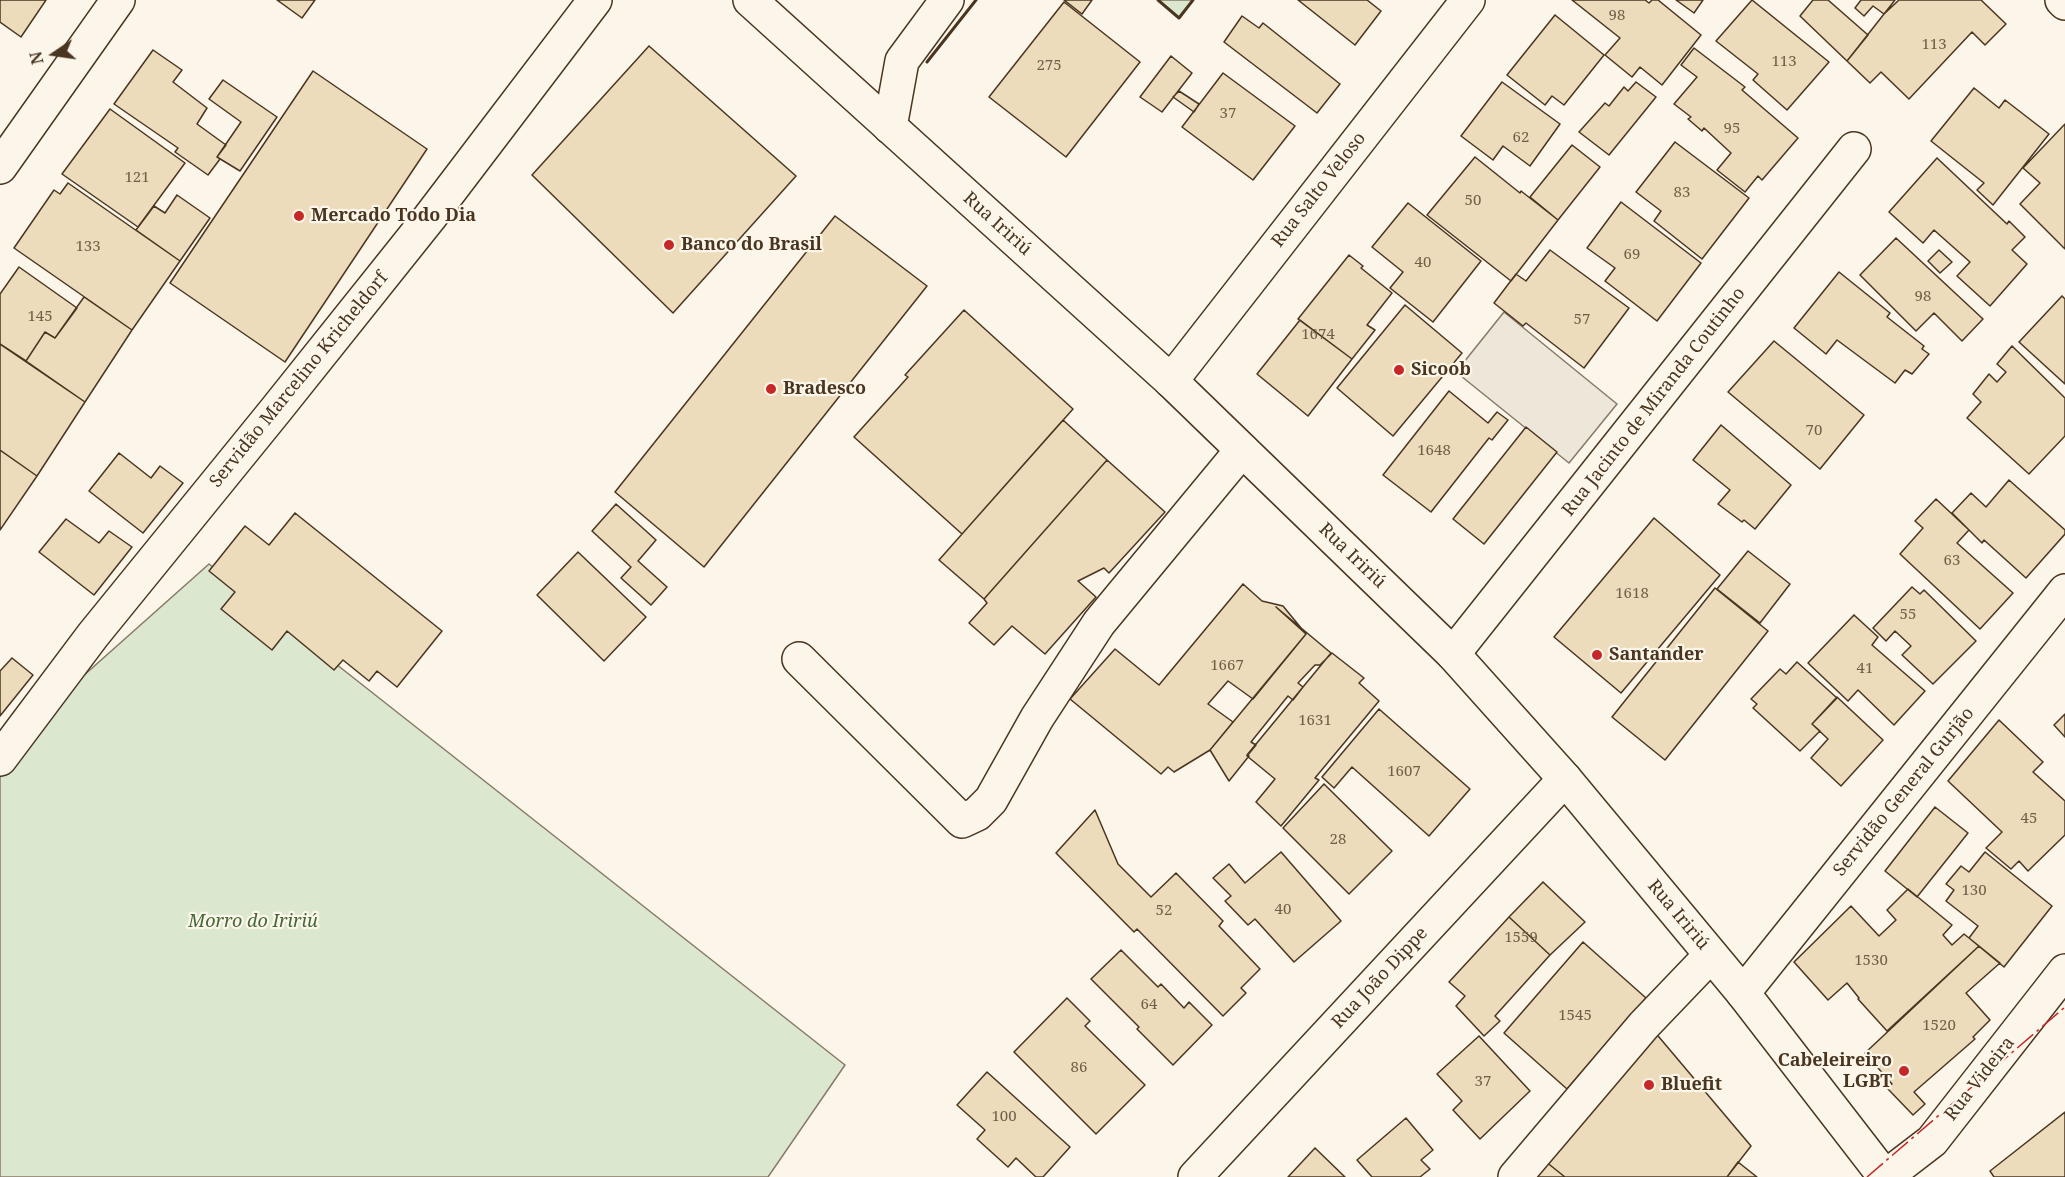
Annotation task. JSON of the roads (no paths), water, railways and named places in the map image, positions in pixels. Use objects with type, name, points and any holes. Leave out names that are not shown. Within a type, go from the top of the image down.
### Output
[{"type":"street","points":[[0,167],[118,0]]},
{"type":"street","name":"Servidão Marcelino Kricheldorf","points":[[0,759],[93,635],[430,217],[595,0]]},
{"type":"street","name":"Rua Iririú","points":[[750,0],[1171,381],[1453,654],[1565,779],[1743,993],[1885,1177]]},
{"type":"street","points":[[924,0],[930,0]]},
{"type":"street","points":[[890,127],[902,61],[947,0]]},
{"type":"street","name":"Rua Salto Veloso","points":[[1171,381],[1468,0]]},
{"type":"street","name":"Rua Jacinto de Miranda Coutinho","points":[[1453,654],[1854,149]]},
{"type":"street","points":[[799,659],[962,821],[977,814],[991,800],[1037,718],[1099,623],[1242,450]]},
{"type":"street","name":"Servidão General Gurjão","points":[[1743,993],[2065,591]]},
{"type":"street","name":"Rua João Dippe","points":[[1195,1177],[1565,779]]},
{"type":"street","points":[[1515,1177],[1644,1025],[1711,955]]},
{"type":"street","name":"Rua Videira","points":[[1885,1177],[1932,1141],[2065,971]]},
{"type":"place","name":"Mercado Todo Dia","points":[[299,216]]},
{"type":"place","name":"Banco do Brasil","points":[[669,245]]},
{"type":"place","name":"Sicoob","points":[[1399,370]]},
{"type":"place","name":"Bradesco","points":[[771,389]]},
{"type":"place","name":"Santander","points":[[1597,655]]},
{"type":"place","name":"Cabeleireiro LGBT","points":[[1904,1071]]},
{"type":"place","name":"Bluefit","points":[[1649,1085]]},
{"type":"park label","name":"Morro do Iririú","points":[[253,922]]}]
